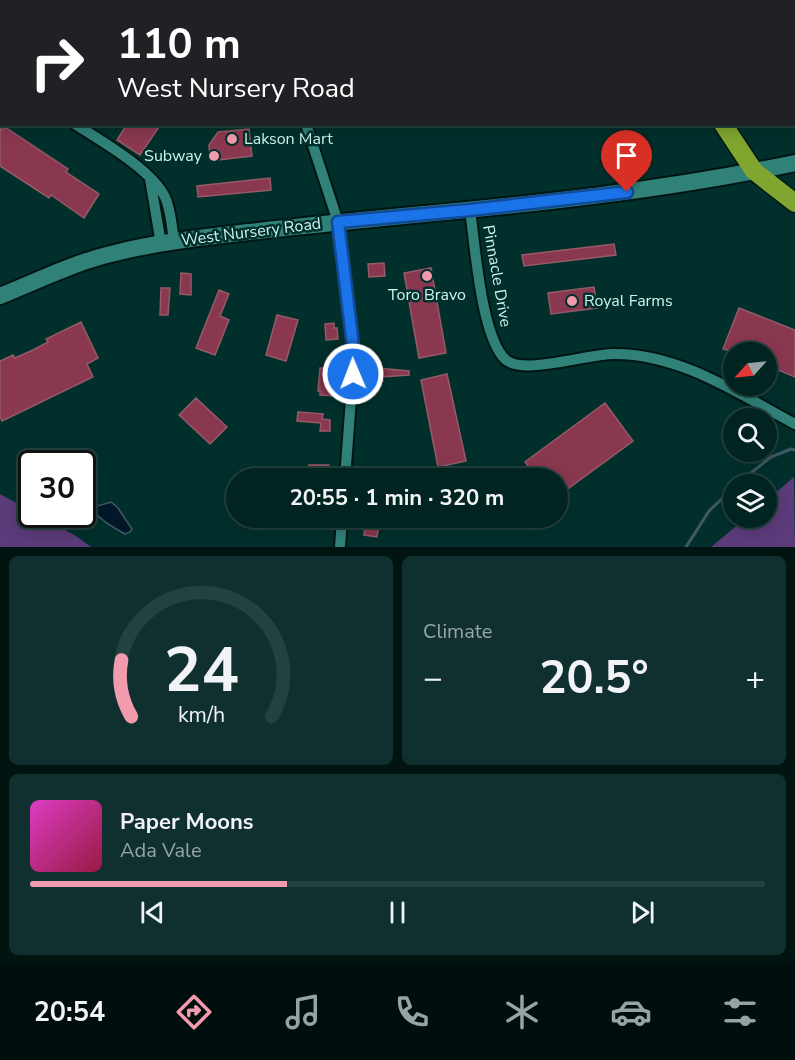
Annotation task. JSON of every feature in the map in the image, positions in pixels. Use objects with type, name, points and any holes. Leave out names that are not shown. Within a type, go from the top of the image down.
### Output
[{"type":"highway","points":[[724,126],[754,171],[795,203]]},
{"type":"main road","name":"West Nursery Road","points":[[0,296],[81,263],[114,253],[168,243],[338,222],[470,210],[633,191],[795,163]]},
{"type":"street","points":[[78,126],[125,157],[159,187],[166,199],[168,243]]},
{"type":"street","points":[[307,126],[338,222],[354,354],[346,468]]},
{"type":"street","name":"Pinnacle Drive","points":[[470,210],[488,326],[497,349],[507,360],[525,367],[611,354],[637,354],[696,372],[795,424]]},
{"type":"street","points":[[340,547],[341,528]]},
{"type":"shaded area","points":[[794,477],[795,547],[711,547],[734,528],[777,528],[777,491]]},
{"type":"shaded area","points":[[0,494],[18,504],[18,528],[62,528],[91,547],[0,547]]},
{"type":"water","points":[[111,502],[118,508],[132,529],[130,532],[125,534],[103,521],[96,514],[96,506]]},
{"type":"building","points":[[126,126],[160,126],[140,155],[117,140]]},
{"type":"building","points":[[5,127],[68,169],[66,172],[99,194],[84,218],[51,195],[49,198],[0,166],[0,128],[3,130]]},
{"type":"building","name":"Lakson Mart","points":[[249,129],[252,156],[210,161],[209,145],[218,132]]},
{"type":"building","points":[[270,178],[271,190],[198,197],[197,186]]},
{"type":"building","name":"Royal Farms","points":[[614,244],[616,255],[524,266],[522,255]]},
{"type":"building","points":[[384,263],[385,276],[369,277],[368,264]]},
{"type":"building","points":[[431,268],[446,353],[419,358],[404,273]]},
{"type":"building","points":[[181,273],[191,274],[191,295],[180,294]]},
{"type":"building","name":"Royal Farms","points":[[594,287],[597,308],[551,314],[548,293]]},
{"type":"building","points":[[161,288],[170,288],[168,315],[160,315]]},
{"type":"building","points":[[219,290],[229,294],[220,316],[229,320],[215,355],[196,348]]},
{"type":"building","points":[[739,308],[795,330],[795,377],[777,370],[777,342],[726,342]]},
{"type":"building","points":[[277,315],[298,320],[286,361],[266,355]]},
{"type":"building","points":[[81,322],[98,358],[87,364],[93,377],[2,421],[0,417],[0,361],[13,355],[15,358],[33,350],[48,342],[46,339]]},
{"type":"building","points":[[334,323],[338,339],[326,340],[325,324]]},
{"type":"building","points":[[373,362],[377,368],[409,371],[409,375],[381,377],[383,381],[372,380]]},
{"type":"building","points":[[320,368],[334,369],[335,396],[320,395],[318,391]]},
{"type":"building","points":[[447,374],[466,461],[438,467],[421,380]]},
{"type":"building","points":[[196,398],[227,427],[210,444],[179,415]]},
{"type":"building","points":[[605,403],[633,441],[568,489],[568,468],[530,468],[525,462]]},
{"type":"building","points":[[298,412],[323,414],[322,419],[330,420],[330,431],[320,431],[321,423],[297,421]]},
{"type":"building","points":[[309,465],[329,465],[329,468],[309,468]]},
{"type":"building","points":[[365,528],[378,528],[377,537],[364,535]]},
{"type":"waterway","points":[[750,474],[771,457],[791,449],[795,450]]},
{"type":"waterway","points":[[686,547],[709,511],[723,498]]},
{"type":"place","name":"Lakson Mart","points":[[232,139]]},
{"type":"place","name":"Subway","points":[[214,156]]},
{"type":"place","name":"Toro Bravo","points":[[427,276]]},
{"type":"place","name":"Royal Farms","points":[[572,301]]},
{"type":"route","points":[[353,374],[354,354],[338,222],[627,192]]}]
